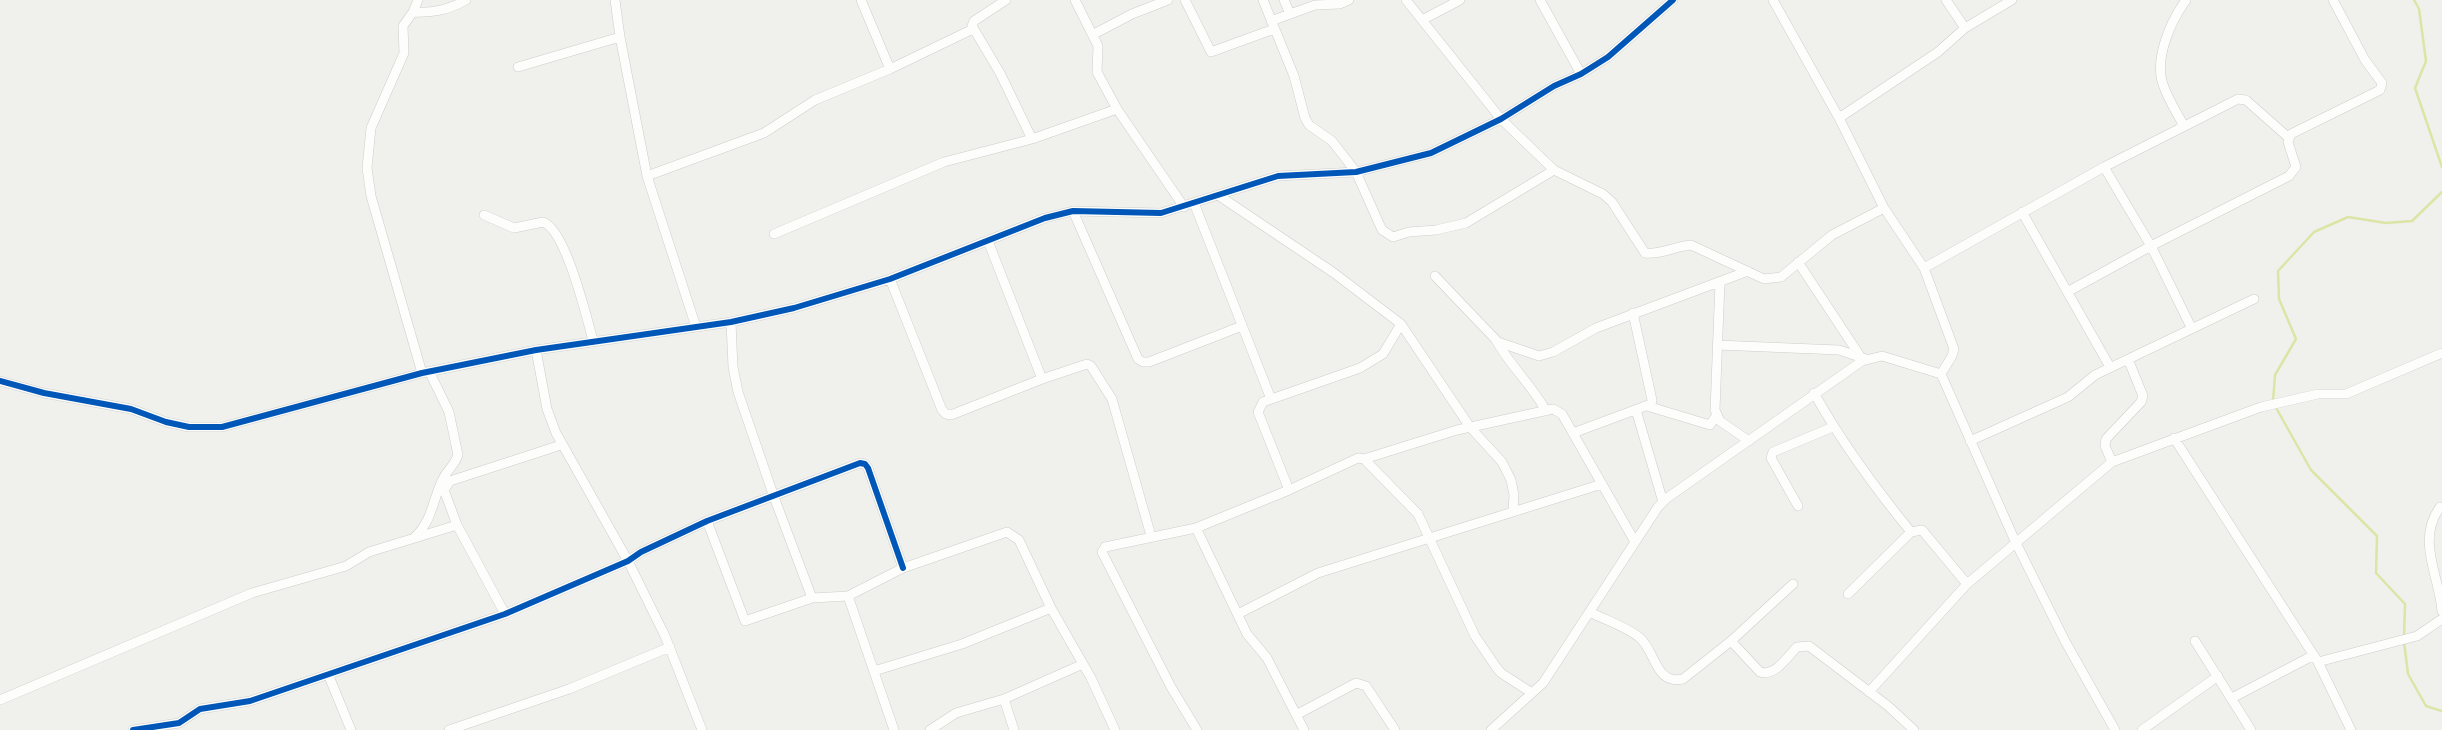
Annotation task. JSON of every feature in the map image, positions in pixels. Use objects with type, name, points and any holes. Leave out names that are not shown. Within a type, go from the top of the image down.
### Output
[{"type":"street","points":[[412,539],[430,518],[442,481],[456,461],[458,455],[448,412],[426,372],[371,196],[367,168],[371,128],[404,53],[403,26],[413,12],[418,0]]},
{"type":"street","points":[[413,12],[435,13],[454,7],[466,0]]},
{"type":"street","points":[[615,0],[620,37],[647,176],[696,327]]},
{"type":"street","points":[[861,0],[890,69]]},
{"type":"street","points":[[1006,0],[974,21],[973,29],[1000,73],[1032,139]]},
{"type":"street","points":[[1075,0],[1094,34],[1098,46],[1097,72],[1117,109],[1184,207]]},
{"type":"street","points":[[1094,34],[1132,14],[1168,0]]},
{"type":"street","points":[[1185,0],[1211,52],[1273,25],[1290,14],[1315,5],[1340,4],[1349,0]]},
{"type":"street","points":[[1263,0],[1294,76],[1305,118],[1309,125],[1332,141],[1356,172],[1382,230],[1393,237],[1409,232],[1436,230],[1466,223],[1554,170]]},
{"type":"street","points":[[1284,0],[1290,14]]},
{"type":"street","points":[[1406,0],[1424,19],[1501,119],[1554,170],[1603,194],[1612,202],[1645,253],[1652,254],[1680,246],[1691,245],[1764,279],[1773,279],[1781,277],[1832,235],[1884,208]]},
{"type":"street","points":[[1424,19],[1460,0]]},
{"type":"street","points":[[1540,0],[1581,74]]},
{"type":"street","points":[[0,381],[44,393],[131,409],[166,422],[189,427],[222,427],[426,372],[593,340],[731,322],[794,308],[890,279],[1045,218],[1073,211],[1161,213],[1184,207],[1284,174],[1356,172],[1441,149],[1501,119],[1554,86],[1581,74],[1608,57],[1673,0]]},
{"type":"street","points":[[1773,0],[1839,118],[1884,208],[1924,268],[1954,349],[1952,356],[1941,374]]},
{"type":"street","points":[[1946,0],[1965,28]]},
{"type":"street","points":[[1839,118],[1938,52],[1965,28],[2012,0]]},
{"type":"street","points":[[2184,126],[2163,86],[2160,72],[2164,44],[2179,9],[2186,0]]},
{"type":"street","points":[[2288,138],[2297,131],[2380,90],[2383,86],[2344,24],[2333,0]]},
{"type":"street","points":[[647,176],[764,132],[815,100],[890,69],[973,29]]},
{"type":"street","points":[[518,67],[620,37]]},
{"type":"street","points":[[1924,268],[2104,167],[2242,98],[2288,138],[2296,167],[2290,176],[2151,246],[2068,291]]},
{"type":"street","points":[[774,234],[944,162],[1032,139],[1117,109]]},
{"type":"street","points":[[2104,167],[2151,246],[2191,327]]},
{"type":"street","points":[[1218,195],[1334,273],[1401,324],[1470,427],[1502,462],[1510,480],[1514,495],[1513,510]]},
{"type":"street","points":[[1194,203],[1270,399]]},
{"type":"street","points":[[1073,211],[1122,324],[1138,358],[1143,362],[1149,362],[1242,326]]},
{"type":"street","points":[[2022,212],[2110,367]]},
{"type":"street","points":[[484,215],[508,227],[543,222],[555,230],[576,281],[593,340]]},
{"type":"street","points":[[988,241],[1042,378]]},
{"type":"street","points":[[1798,262],[1863,357]]},
{"type":"street","points":[[1435,276],[1496,340],[1504,345],[1539,356],[1546,355],[1587,332],[1632,313],[1748,271]]},
{"type":"street","points":[[890,279],[942,410],[946,414],[951,415],[1042,378],[1087,364],[1091,366],[1112,399],[1151,536]]},
{"type":"street","points":[[1647,406],[1710,425],[1716,416],[1720,282]]},
{"type":"street","points":[[1970,441],[2068,397],[2092,377],[2110,367],[2191,327],[2254,299]]},
{"type":"street","points":[[1574,433],[1647,406],[1652,400],[1632,313]]},
{"type":"street","points":[[731,322],[735,379],[774,497],[812,598]]},
{"type":"street","points":[[1289,490],[1258,412],[1263,402],[1360,368],[1383,354],[1401,324]]},
{"type":"street","points":[[1496,340],[1503,354],[1536,392],[1546,410]]},
{"type":"street","points":[[1717,345],[1840,350],[1863,357],[1882,356],[1941,374],[2015,541],[2065,641],[2115,730]]},
{"type":"street","points":[[536,350],[547,409],[561,445],[628,562],[670,647],[702,730]]},
{"type":"street","points":[[1869,692],[1967,584],[2015,541],[2112,462],[2261,407],[2318,394],[2346,394],[2442,353]]},
{"type":"street","points":[[1491,730],[1543,683],[1635,542],[1663,502],[1863,357]]},
{"type":"street","points":[[2112,462],[2105,446],[2106,438],[2141,402],[2143,396],[2128,359]]},
{"type":"street","points":[[1814,393],[1833,427],[1872,484],[1911,532]]},
{"type":"street","points":[[1197,730],[1171,687],[1102,552],[1105,547],[1151,536],[1170,534],[1196,528],[1289,490],[1358,458],[1364,459],[1470,427],[1553,409],[1562,414],[1574,433],[1635,542]]},
{"type":"street","points":[[1636,410],[1663,502]]},
{"type":"street","points":[[1716,416],[1749,441]]},
{"type":"street","points":[[1798,506],[1771,458],[1771,455],[1773,452],[1833,427]]},
{"type":"street","points":[[2174,438],[2316,658],[2351,730]]},
{"type":"street","points":[[505,614],[458,525],[444,490],[450,481],[561,445]]},
{"type":"street","points":[[1364,459],[1418,514],[1475,636],[1501,673],[1532,693]]},
{"type":"street","points":[[133,730],[179,723],[188,719],[200,709],[250,701],[505,614],[628,562],[641,552],[707,521],[774,497],[860,463],[865,464],[903,568]]},
{"type":"street","points":[[1238,614],[1318,573],[1430,539],[1513,510],[1602,484]]},
{"type":"street","points":[[2440,507],[2433,518],[2428,546],[2441,597],[2442,611]]},
{"type":"street","points":[[707,521],[745,621],[812,598],[848,596],[903,568],[1007,532],[1018,540],[1051,608],[1083,664],[1116,730]]},
{"type":"street","points":[[0,700],[252,593],[346,566],[369,552],[458,525]]},
{"type":"street","points":[[1196,528],[1248,634],[1267,658],[1304,730]]},
{"type":"street","points":[[1848,594],[1911,532],[1922,530],[1967,584]]},
{"type":"street","points":[[1590,612],[1638,637],[1663,676],[1669,679],[1684,678],[1731,641],[1793,584]]},
{"type":"street","points":[[848,596],[894,730]]},
{"type":"street","points":[[874,672],[962,644],[1051,608]]},
{"type":"street","points":[[2232,698],[2316,658],[2417,636],[2442,619]]},
{"type":"street","points":[[1731,641],[1760,672],[1765,673],[1774,670],[1797,647],[1809,646],[1869,692],[1914,730]]},
{"type":"street","points":[[2196,641],[2251,730]]},
{"type":"street","points":[[449,730],[569,689],[670,647]]},
{"type":"street","points":[[930,730],[956,713],[1004,699],[1083,664]]},
{"type":"street","points":[[328,674],[351,730]]},
{"type":"street","points":[[2142,730],[2218,676]]},
{"type":"street","points":[[1296,715],[1356,683],[1361,683],[1366,686],[1395,730]]},
{"type":"street","points":[[1004,699],[1014,730]]},
{"type":"waterway","points":[[2414,0],[2419,9],[2426,61],[2415,88],[2442,167]]},
{"type":"waterway","points":[[2273,401],[2275,375],[2296,339],[2279,299],[2278,271],[2314,232],[2348,217],[2386,223],[2412,221],[2442,192]]},
{"type":"waterway","points":[[2275,406],[2311,470],[2377,536],[2376,573],[2405,604],[2404,637]]},
{"type":"waterway","points":[[2404,642],[2408,674],[2426,706],[2442,711]]},
{"type":"cycle path","points":[[0,381],[44,393],[131,409],[166,422],[189,427],[222,427],[422,373],[536,350],[731,322],[794,308],[890,279],[1045,218],[1073,211],[1161,213],[1278,176],[1356,172],[1431,153],[1501,119],[1554,86],[1581,74],[1608,57],[1673,0]]},
{"type":"cycle path","points":[[133,730],[179,723],[200,709],[250,701],[505,614],[628,561],[641,552],[707,521],[860,463],[865,464],[868,468],[903,568]]}]
